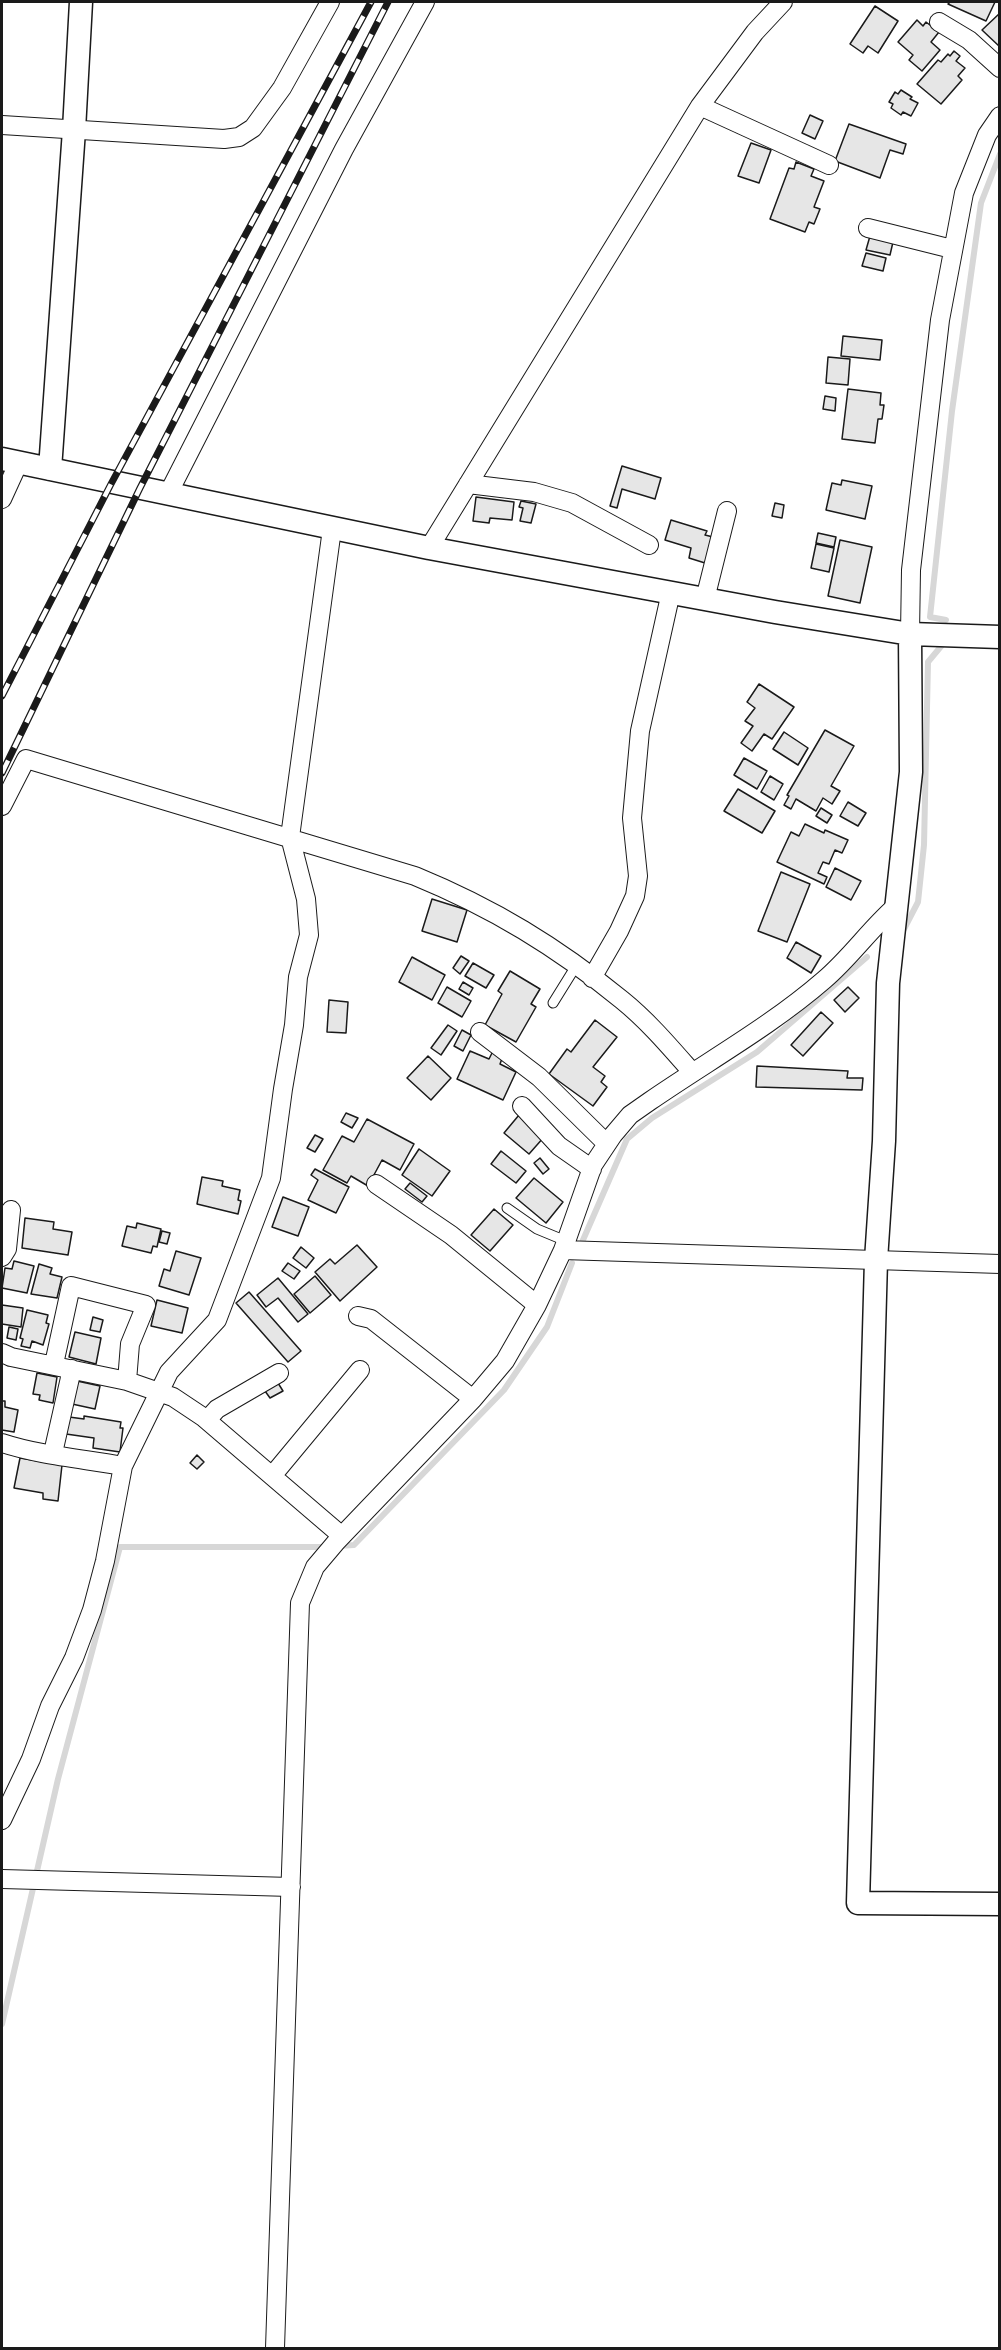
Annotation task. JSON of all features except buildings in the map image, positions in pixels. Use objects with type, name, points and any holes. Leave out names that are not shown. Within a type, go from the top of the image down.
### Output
[{"type":"street","points":[[50,469],[81,2]]},
{"type":"street","points":[[2,125],[224,140],[239,137],[253,128],[282,88],[330,2]]},
{"type":"street","points":[[168,494],[344,148],[425,2]]},
{"type":"street","points":[[429,548],[700,106],[755,32],[783,2]]},
{"type":"street","points":[[939,22],[969,40],[999,68]]},
{"type":"street","points":[[700,106],[829,165]]},
{"type":"street","points":[[999,116],[987,135],[964,193],[952,249],[939,320],[911,570],[911,772],[905,844],[895,907],[888,983],[884,1141],[876,1260],[858,1903],[999,1904]]},
{"type":"street","points":[[868,228],[952,249]]},
{"type":"street","points":[[2,499],[10,461],[332,529],[705,599],[910,634],[999,637]]},
{"type":"street","points":[[468,484],[534,492],[572,503],[649,545]]},
{"type":"street","points":[[705,599],[728,511]]},
{"type":"street","points":[[2,1820],[31,1759],[50,1706],[74,1658],[92,1610],[105,1561],[123,1466],[169,1372],[217,1320],[271,1178],[294,1025],[298,977],[309,936],[306,899],[290,837],[332,529]]},
{"type":"street","points":[[592,978],[619,931],[635,896],[638,876],[632,818],[640,731],[671,592]]},
{"type":"street","points":[[2,806],[26,759],[415,876],[465,897],[525,930],[576,966],[623,1001],[692,1072]]},
{"type":"street","points":[[275,2349],[300,1603],[315,1567],[473,1399],[505,1361],[537,1305],[564,1246],[592,1169],[607,1144],[630,1115],[692,1072],[780,1017],[826,978],[895,907]]},
{"type":"street","points":[[480,1032],[539,1077],[607,1144]]},
{"type":"street","points":[[522,1106],[559,1146],[592,1169]]},
{"type":"street","points":[[376,1184],[451,1235],[537,1305]]},
{"type":"street","points":[[2,1257],[7,1249],[11,1210]]},
{"type":"street","points":[[564,1246],[999,1264]]},
{"type":"street","points":[[54,1364],[71,1286],[146,1305],[130,1344],[127,1381]]},
{"type":"street","points":[[358,1316],[371,1319],[473,1399]]},
{"type":"street","points":[[2,1353],[127,1381],[173,1397],[207,1420],[340,1539]]},
{"type":"street","points":[[52,1453],[72,1369]]},
{"type":"street","points":[[272,1476],[360,1370]]},
{"type":"street","points":[[207,1420],[217,1409],[279,1373]]},
{"type":"street","points":[[2,1443],[25,1450],[123,1466]]},
{"type":"street","points":[[2,1879],[291,1887]]},
{"type":"lane","points":[[553,1002],[576,966]]},
{"type":"lane","points":[[507,1208],[564,1246]]},
{"type":"waterway","points":[[946,620],[930,617],[952,411],[981,203],[1000,154]]},
{"type":"waterway","points":[[904,929],[918,902],[924,845],[928,662],[943,644]]},
{"type":"waterway","points":[[583,1240],[627,1139],[652,1118],[757,1052],[867,957]]},
{"type":"waterway","points":[[337,1546],[354,1545],[504,1390],[547,1327],[572,1263]]},
{"type":"waterway","points":[[2,2024],[58,1779],[120,1547],[327,1547]]},
{"type":"railway","points":[[2,696],[111,484],[371,2]]},
{"type":"railway","points":[[2,773],[140,488],[388,2]]}]
